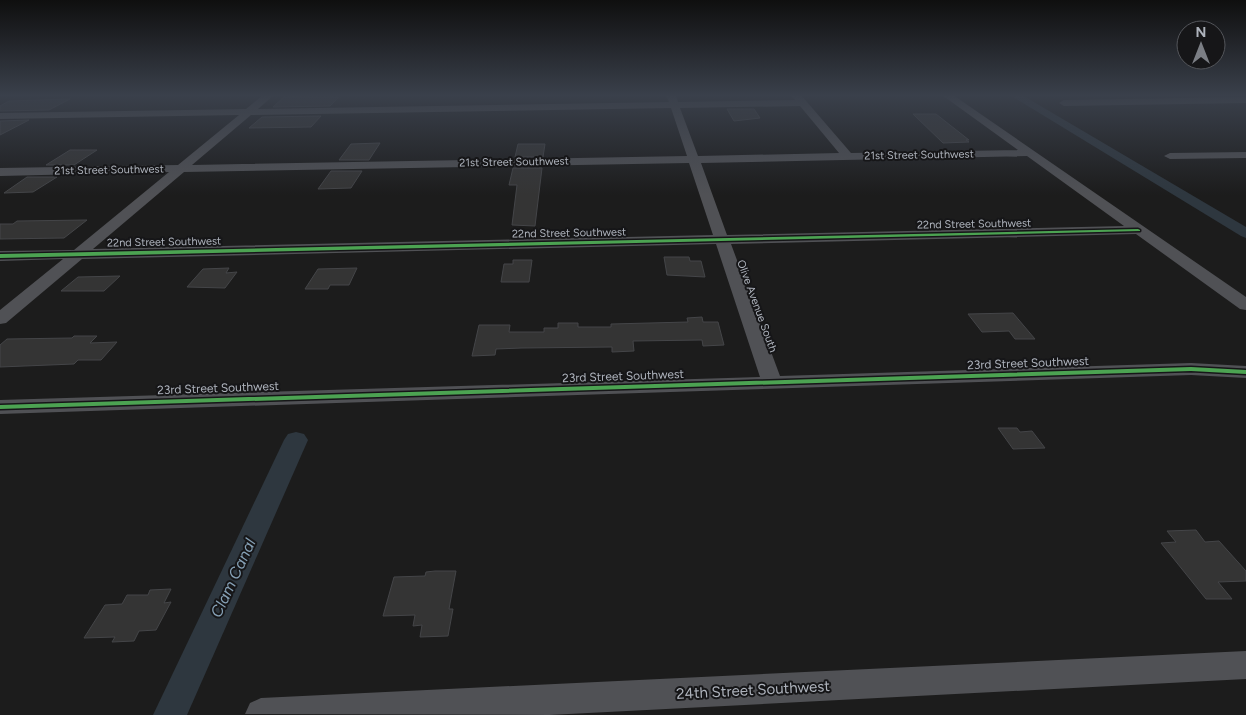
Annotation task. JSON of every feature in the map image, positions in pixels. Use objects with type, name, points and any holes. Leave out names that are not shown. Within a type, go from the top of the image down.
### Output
[{"type":"street","points":[[0,319],[229,128]]},
{"type":"street","name":"Olive Avenue South","points":[[683,128],[772,382]]},
{"type":"street","points":[[824,128],[848,156]]},
{"type":"street","points":[[994,128],[1245,305]]},
{"type":"street","name":"21st Street Southwest","points":[[0,172],[1028,152]]},
{"type":"street","points":[[1170,156],[1246,155]]},
{"type":"street","name":"22nd Street Southwest","points":[[0,256],[1138,230]]},
{"type":"street","name":"23rd Street Southwest","points":[[1191,369],[1246,359]]},
{"type":"street","name":"23rd Street Southwest","points":[[0,406],[1191,369],[1246,372]]},
{"type":"street","name":"24th Street Southwest","points":[[261,714],[1246,665]]},
{"type":"building","points":[[0,128],[13,128],[0,135]]},
{"type":"building","points":[[928,128],[954,128],[969,140],[966,140],[969,142],[943,143]]},
{"type":"building","points":[[380,143],[369,160],[339,160],[351,144]]},
{"type":"building","points":[[518,144],[545,144],[543,157],[515,157]]},
{"type":"building","points":[[70,150],[97,150],[74,165],[46,165]]},
{"type":"building","points":[[513,168],[542,168],[535,226],[512,225],[517,185],[509,185]]},
{"type":"building","points":[[331,171],[362,171],[351,188],[318,189]]},
{"type":"building","points":[[27,177],[57,177],[33,192],[4,193]]},
{"type":"building","points":[[87,220],[64,238],[0,239],[0,224],[13,224],[17,221]]},
{"type":"building","points":[[664,257],[689,257],[690,261],[701,261],[705,277],[667,275]]},
{"type":"building","points":[[513,260],[532,260],[529,282],[501,282],[504,264],[513,264]]},
{"type":"building","points":[[229,268],[226,273],[237,272],[225,288],[187,287],[203,269]]},
{"type":"building","points":[[357,268],[349,285],[330,285],[328,289],[305,289],[318,269]]},
{"type":"building","points":[[120,276],[104,291],[61,291],[78,277]]},
{"type":"building","points":[[1013,313],[1035,339],[1015,339],[1009,331],[982,332],[968,314]]},
{"type":"building","points":[[702,317],[703,322],[718,322],[724,345],[703,346],[702,340],[633,341],[634,351],[612,352],[612,347],[522,348],[496,349],[495,355],[472,356],[479,325],[510,325],[509,332],[544,332],[544,328],[558,328],[558,323],[578,323],[578,327],[611,327],[611,324],[688,322],[687,318]]},
{"type":"building","points":[[74,336],[97,336],[90,343],[117,342],[101,360],[78,360],[74,364],[0,367],[0,345],[7,339],[72,338]]},
{"type":"building","points":[[998,428],[1017,428],[1020,432],[1032,431],[1045,448],[1013,449]]},
{"type":"building","points":[[1196,530],[1205,542],[1219,541],[1246,571],[1246,581],[1218,582],[1232,599],[1206,599],[1161,543],[1176,542],[1167,531]]},
{"type":"building","points":[[456,571],[449,609],[453,609],[448,636],[420,637],[422,625],[413,626],[415,615],[383,616],[394,577],[425,576],[426,572]]},
{"type":"building","points":[[171,589],[164,603],[171,602],[156,630],[139,631],[134,641],[112,642],[115,637],[84,638],[105,605],[122,604],[127,595],[148,595],[150,590]]},
{"type":"waterway","points":[[1071,128],[1246,233]]},
{"type":"waterway","name":"Clam Canal","points":[[170,715],[296,440]]},
{"type":"cycle path","points":[[0,256],[1138,230]]},
{"type":"cycle path","points":[[0,407],[1191,369],[1246,372]]}]
